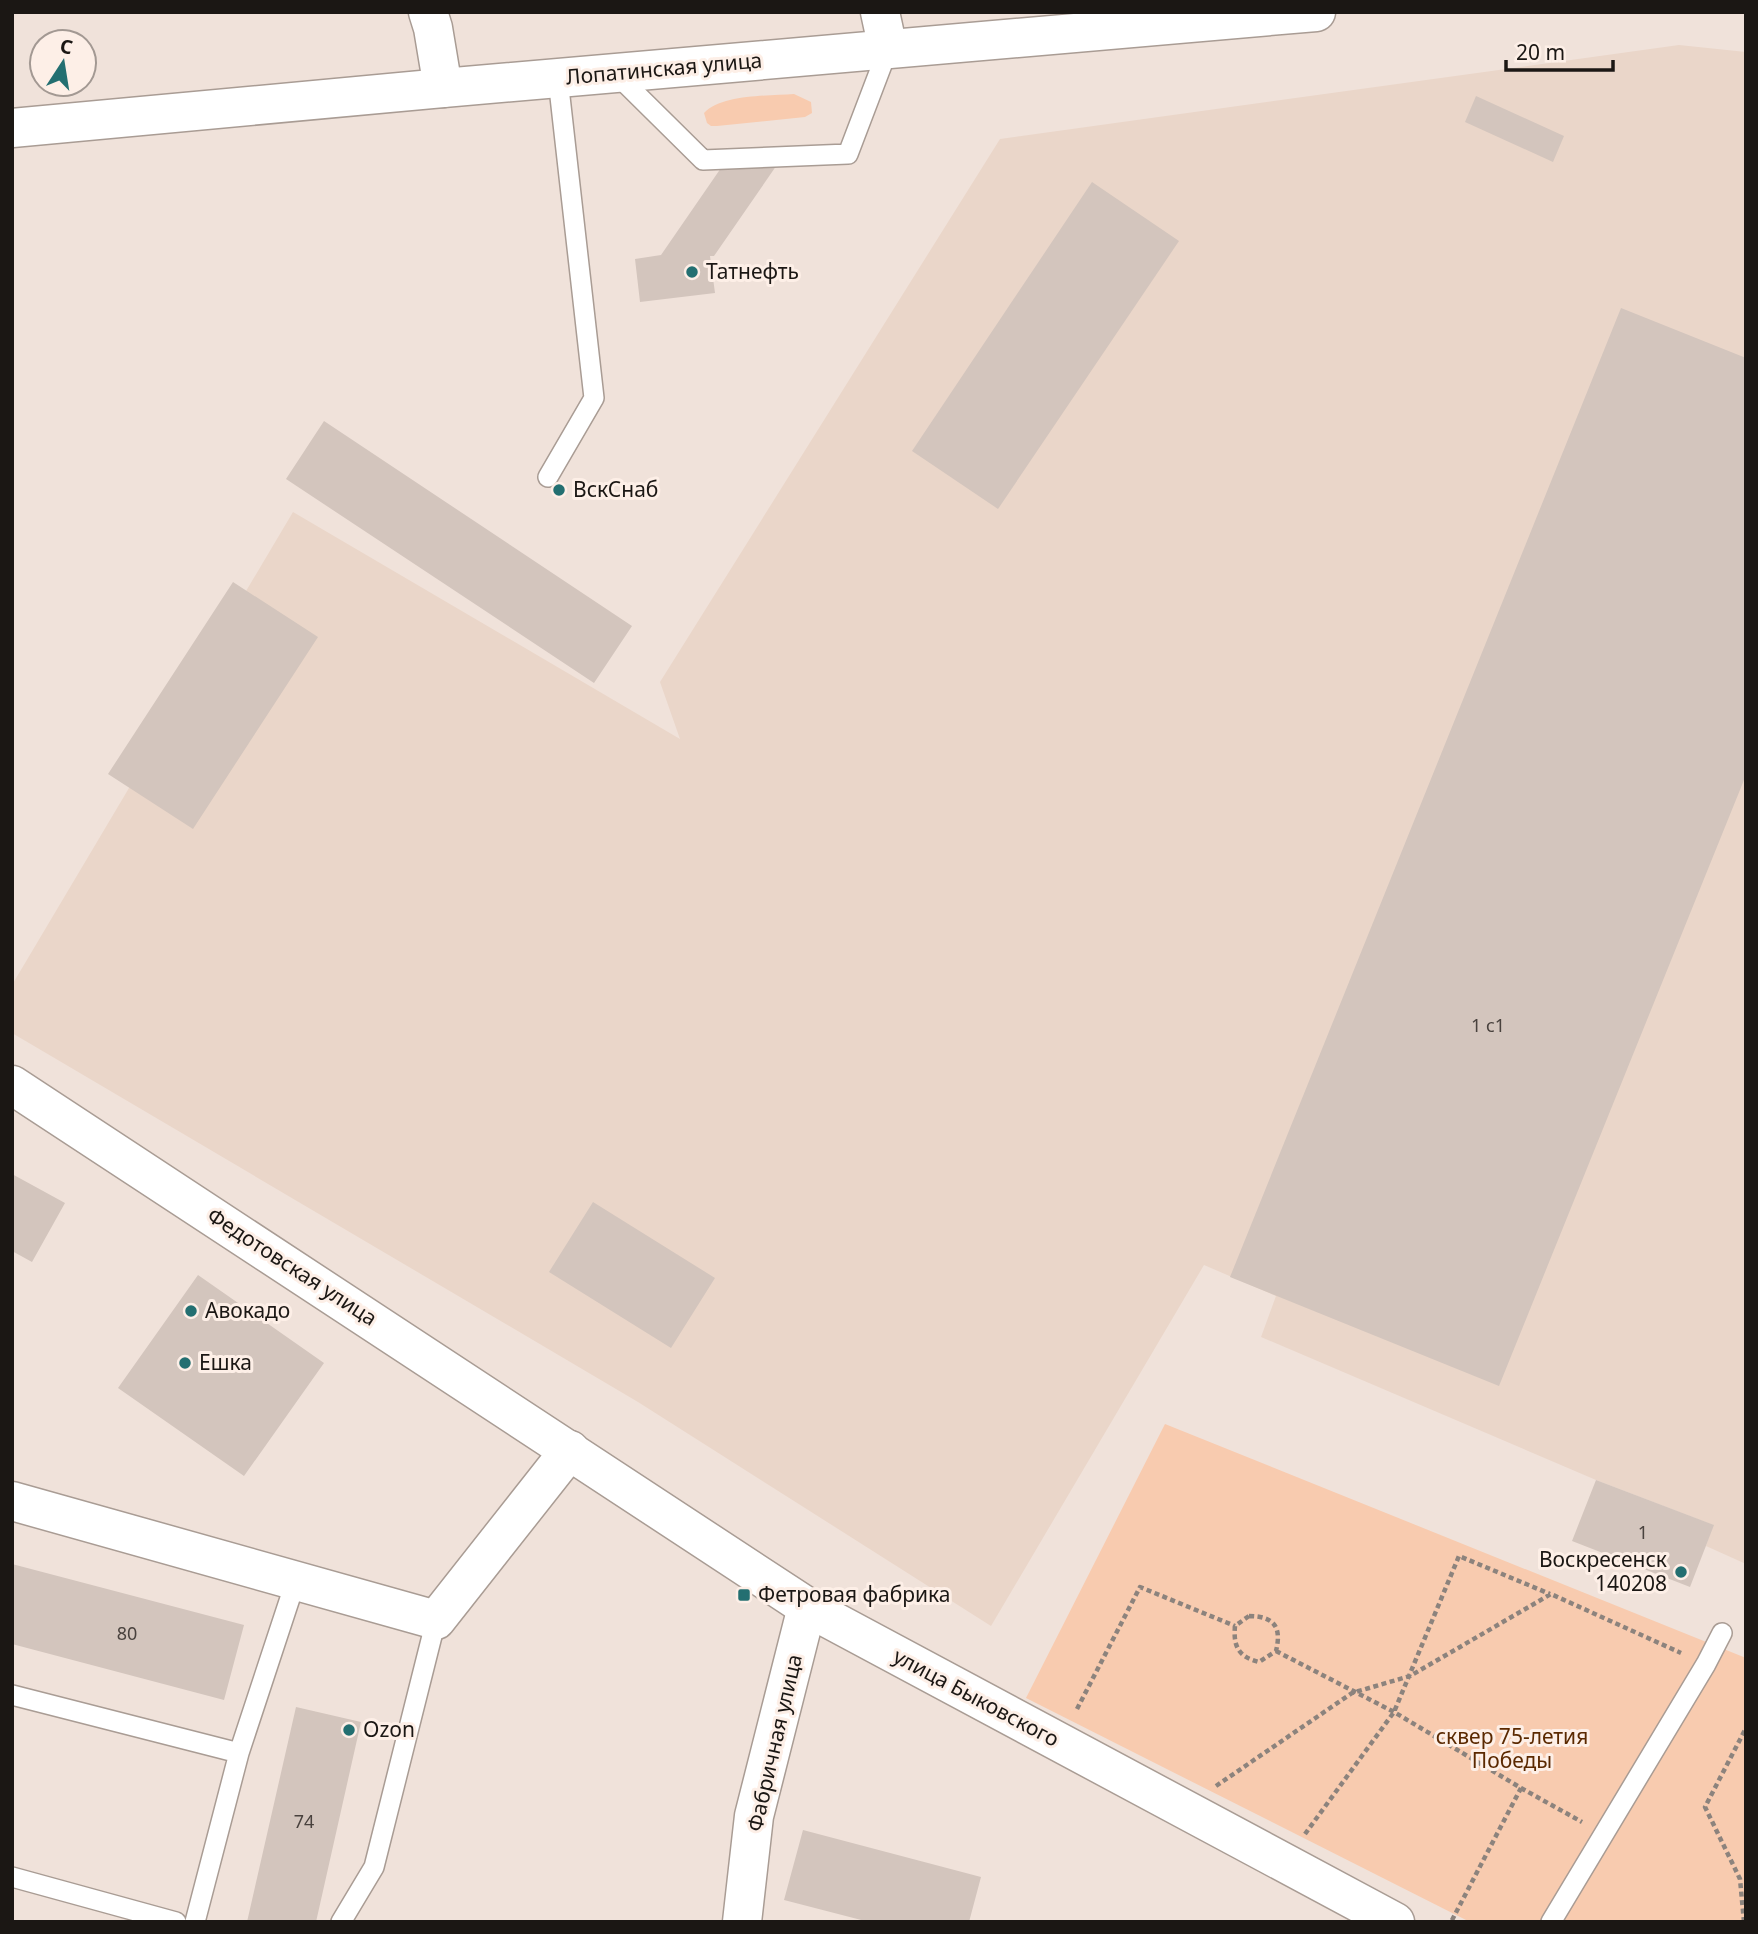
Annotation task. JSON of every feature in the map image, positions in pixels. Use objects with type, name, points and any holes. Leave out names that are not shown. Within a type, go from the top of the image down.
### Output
[{"type":"street","points":[[428,12],[443,88]]},
{"type":"street","points":[[880,12],[888,49]]},
{"type":"street","name":"Лопатинская улица","points":[[12,128],[1315,12]]},
{"type":"street","name":"Федотовская улица","points":[[12,1085],[570,1450]]},
{"type":"street","points":[[12,1501],[436,1620],[570,1450]]},
{"type":"street","name":"улица Быковского","points":[[570,1450],[807,1607],[1395,1922]]},
{"type":"street","name":"Фабричная улица","points":[[742,1922],[754,1816],[807,1607]]},
{"type":"lane","points":[[616,74],[703,160],[848,154],[888,49]]},
{"type":"lane","points":[[548,477],[594,398],[558,79]]},
{"type":"lane","points":[[195,1922],[239,1753],[296,1580]]},
{"type":"lane","points":[[341,1922],[374,1867],[436,1620]]},
{"type":"lane","points":[[1551,1922],[1722,1633]]},
{"type":"lane","points":[[12,1695],[239,1753]]},
{"type":"lane","points":[[12,1877],[176,1922]]},
{"type":"path","points":[[1283,1864],[1394,1712],[1459,1556],[1706,1664]]},
{"type":"path","points":[[1072,1718],[1140,1587],[1235,1626]]},
{"type":"path","points":[[1206,1793],[1352,1693],[1409,1676],[1551,1594]]},
{"type":"path","points":[[1249,1616],[1263,1616],[1273,1622],[1279,1638],[1276,1651],[1259,1662],[1244,1658],[1237,1650],[1235,1626],[1249,1616]]},
{"type":"path","points":[[1276,1651],[1352,1693],[1394,1712],[1585,1823]]},
{"type":"path","points":[[1744,1922],[1740,1879],[1705,1807],[1746,1728]]},
{"type":"path","points":[[1451,1922],[1521,1788]]},
{"type":"shaded area","points":[[1679,45],[1746,52],[1746,1564],[1706,1546],[1713,1525],[1596,1480],[1261,1337],[1276,1296],[1204,1265],[991,1626],[638,1402],[12,1033],[12,985],[293,512],[680,739],[660,682],[1000,139]]},
{"type":"green space","points":[[794,94],[811,102],[812,113],[805,117],[711,126],[704,113],[722,102],[734,99]]},
{"type":"green space","name":"сквер 75-летия Победы","points":[[1165,1424],[1746,1658],[1746,1922],[1470,1922],[1026,1698]]},
{"type":"building","points":[[1476,96],[1564,136],[1553,162],[1465,122]]},
{"type":"building","points":[[790,146],[714,256],[710,256],[715,293],[640,302],[635,259],[661,255],[732,152]]},
{"type":"building","points":[[1092,182],[1179,241],[998,509],[912,451]]},
{"type":"building","points":[[1621,308],[1746,358],[1746,775],[1499,1386],[1230,1277]]},
{"type":"building","points":[[324,421],[632,626],[594,683],[286,479]]},
{"type":"building","points":[[233,582],[318,637],[193,829],[108,774]]},
{"type":"building","points":[[12,1174],[65,1203],[32,1262],[12,1251]]},
{"type":"building","points":[[593,1202],[715,1278],[671,1348],[549,1272]]},
{"type":"building","points":[[198,1275],[324,1363],[244,1476],[118,1388]]},
{"type":"building","points":[[1596,1480],[1714,1525],[1690,1587],[1572,1541]]},
{"type":"building","points":[[12,1564],[244,1625],[224,1700],[12,1644]]},
{"type":"building","points":[[296,1707],[361,1722],[316,1922],[247,1922]]},
{"type":"building","points":[[803,1830],[981,1877],[969,1922],[869,1922],[784,1900]]},
{"type":"place","name":"Татнефть","points":[[692,272]]},
{"type":"place","name":"ВскСнаб","points":[[559,490]]},
{"type":"place","name":"Авокадо","points":[[191,1311]]},
{"type":"place","name":"Ешка","points":[[185,1363]]},
{"type":"place","name":"Воскресенск 140208","points":[[1681,1572]]},
{"type":"place","name":"Фетровая фабрика","points":[[744,1595]]},
{"type":"place","name":"Ozon","points":[[349,1730]]}]
